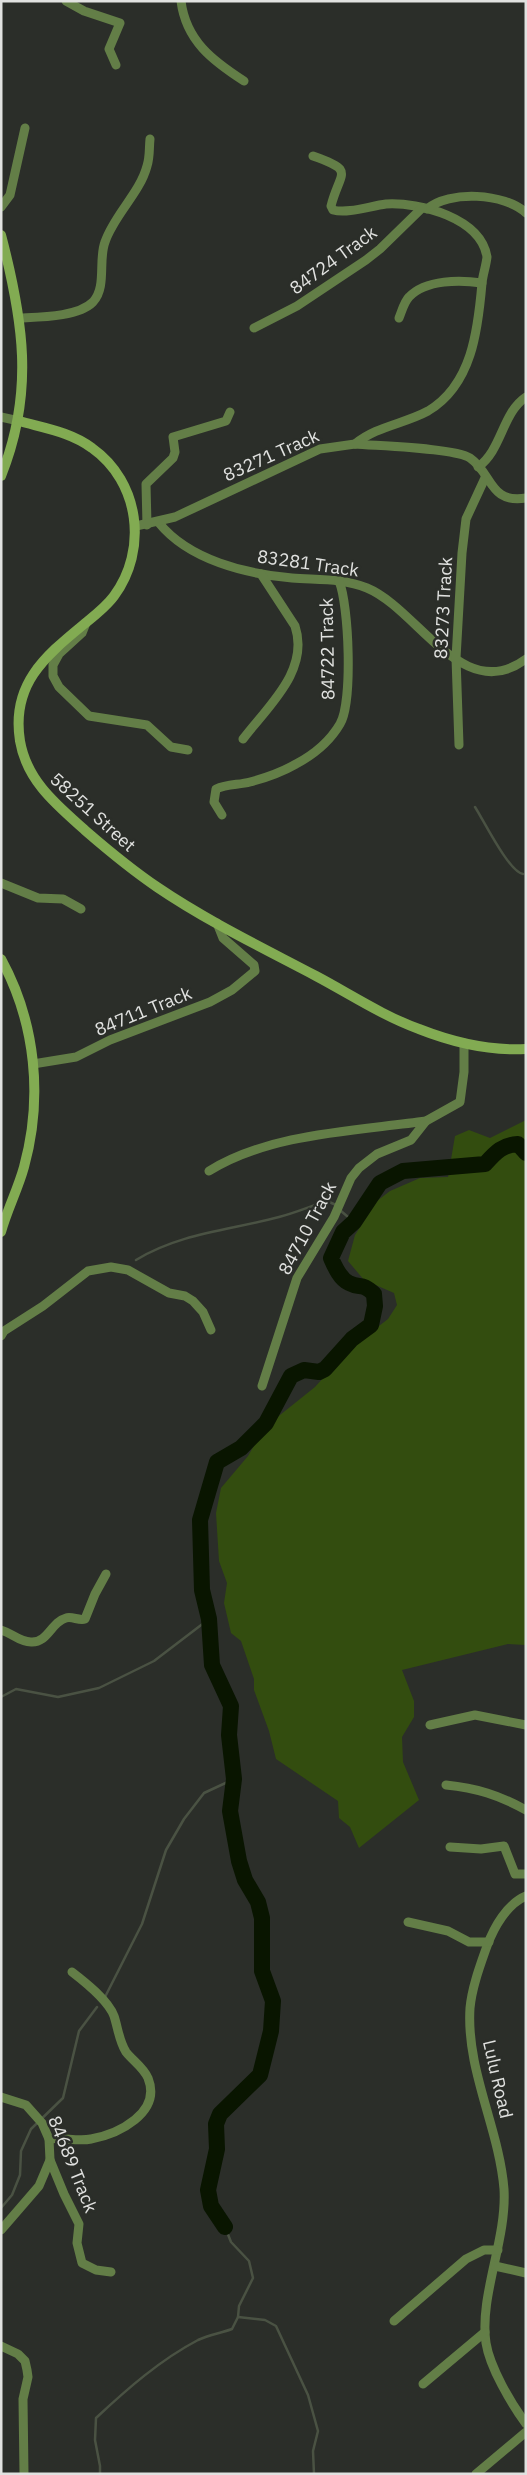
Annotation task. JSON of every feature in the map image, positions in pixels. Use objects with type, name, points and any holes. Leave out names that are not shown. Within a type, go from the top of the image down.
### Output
[{"type":"street","points":[[66,1],[84,11],[120,23],[109,49],[116,65]]},
{"type":"street","points":[[181,1],[188,23],[203,50],[244,82]]},
{"type":"street","points":[[1,207],[10,195],[25,128]]},
{"type":"street","points":[[20,318],[60,315],[85,307],[95,300],[100,289],[104,245],[111,228],[144,174],[149,156],[150,139]]},
{"type":"street","points":[[313,156],[337,164],[342,170],[342,177],[331,206],[334,211],[388,204],[425,209],[458,220],[482,243],[487,257],[482,283],[480,314],[471,352],[453,390],[427,411],[382,428],[355,444]]},
{"type":"street","points":[[425,209],[440,202],[480,197],[495,198],[514,204],[526,213]]},
{"type":"street","name":"84724 Track","points":[[254,328],[297,306],[366,260],[425,209]]},
{"type":"street","points":[[1,235],[20,318],[22,365],[19,421],[1,476]]},
{"type":"street","points":[[399,318],[408,298],[425,287],[463,281],[482,283]]},
{"type":"street","points":[[478,467],[489,457],[514,409],[526,397]]},
{"type":"street","points":[[147,525],[146,484],[173,458],[175,452],[173,437],[226,421],[230,412]]},
{"type":"street","points":[[1,416],[19,421]]},
{"type":"street","name":"58251 Street","points":[[19,421],[64,433],[91,446],[101,455],[122,482],[130,498],[136,526],[133,558],[121,586],[112,599],[45,658],[28,683],[21,704],[20,734],[29,770],[51,800],[114,855],[158,888],[217,923],[399,1020],[417,1028],[464,1043],[499,1048],[526,1049]]},
{"type":"street","name":"83271 Track","points":[[136,526],[158,523],[200,506],[320,449],[355,444],[452,453],[470,458],[495,491],[515,499],[526,498]]},
{"type":"street","name":"83273 Track","points":[[459,745],[456,658],[466,519],[475,495],[485,478]]},
{"type":"street","name":"83281 Track","points":[[158,523],[172,538],[227,566],[261,574],[339,581],[367,588],[384,598],[470,668],[490,672],[510,668],[526,659]]},
{"type":"street","points":[[244,739],[273,705],[290,674],[298,652],[298,635],[294,626],[261,574]]},
{"type":"street","name":"84722 Track","points":[[222,814],[214,802],[216,789],[251,782],[295,765],[316,751],[340,724],[346,706],[348,662],[346,612],[339,581]]},
{"type":"street","points":[[86,623],[82,633],[59,654],[52,665],[53,676],[59,687],[89,716],[147,725],[171,748],[188,750]]},
{"type":"street","points":[[1,883],[38,898],[63,899],[81,909]]},
{"type":"street","name":"84711 Track","points":[[33,1064],[76,1057],[110,1040],[210,1002],[243,982],[255,968],[246,956],[223,938],[217,923]]},
{"type":"street","points":[[1,959],[23,1012],[33,1064],[35,1097],[30,1145],[24,1169],[1,1232]]},
{"type":"street","points":[[209,1171],[224,1161],[249,1151],[293,1140],[426,1121],[460,1102],[464,1072],[464,1043]]},
{"type":"street","name":"84710 Track","points":[[262,1386],[297,1278],[334,1217],[351,1178],[359,1168],[377,1154],[411,1140],[426,1121]]},
{"type":"street","points":[[1,1336],[88,1271],[111,1267],[128,1270],[170,1293],[184,1296],[193,1301],[203,1312],[211,1330]]},
{"type":"street","points":[[1,1630],[20,1640],[32,1642],[44,1638],[63,1619],[70,1617],[80,1620],[87,1618],[95,1594],[106,1574]]},
{"type":"street","points":[[430,1725],[476,1715],[526,1725]]},
{"type":"street","points":[[446,1785],[475,1788],[502,1797],[526,1810]]},
{"type":"street","points":[[450,1847],[482,1849],[504,1846],[515,1874],[526,1874]]},
{"type":"street","name":"Lulu Road","points":[[526,1896],[510,1907],[489,1942],[473,1992],[470,2028],[480,2081],[502,2175],[504,2206],[485,2332],[486,2345],[496,2371],[526,2424]]},
{"type":"street","points":[[408,1922],[448,1931],[469,1942],[489,1942]]},
{"type":"street","points":[[49,2139],[83,2140],[102,2136],[136,2120],[144,2112],[149,2099],[148,2079],[126,2051],[114,2014],[87,1984],[72,1972]]},
{"type":"street","name":"84689 Track","points":[[1,2097],[26,2105],[42,2122],[49,2139],[50,2160],[79,2224],[77,2243],[82,2263],[96,2270],[111,2272]]},
{"type":"street","points":[[1,2230],[39,2186],[50,2160]]},
{"type":"street","points":[[394,2321],[466,2259],[484,2250],[498,2250]]},
{"type":"street","points":[[495,2266],[526,2273]]},
{"type":"street","points":[[423,2384],[485,2332]]},
{"type":"street","points":[[1,2346],[18,2354],[25,2361],[27,2370],[28,2378],[23,2399],[24,2474]]},
{"type":"street","points":[[476,2474],[526,2432]]},
{"type":"green space","points":[[526,1120],[525,1645],[508,1644],[402,1670],[414,1701],[414,1717],[402,1737],[403,1762],[419,1800],[359,1848],[350,1827],[339,1818],[338,1801],[276,1759],[269,1731],[254,1690],[254,1679],[241,1641],[231,1633],[224,1603],[227,1583],[219,1561],[216,1513],[221,1488],[248,1456],[265,1427],[315,1387],[348,1350],[388,1319],[397,1305],[394,1293],[364,1280],[348,1261],[355,1235],[377,1201],[390,1191],[420,1178],[448,1177],[455,1136],[469,1130],[490,1138]]},
{"type":"waterway","points":[[475,807],[504,856],[517,871],[523,874]]},
{"type":"waterway","points":[[225,2227],[211,2206],[208,2190],[217,2149],[216,2124],[220,2114],[260,2075],[271,2031],[273,2001],[262,1971],[262,1918],[258,1902],[245,1880],[239,1861],[230,1811],[234,1779],[229,1735],[231,1706],[212,1665],[209,1619],[202,1590],[200,1520],[217,1462],[241,1448],[266,1423],[291,1376],[304,1370],[319,1372],[325,1369],[352,1339],[371,1325],[375,1306],[374,1294],[367,1288],[353,1285],[343,1279],[331,1258],[343,1232],[354,1222],[380,1183],[403,1171],[485,1164],[500,1150],[512,1145],[518,1144],[526,1153]]},
{"type":"waterway","points":[[136,1260],[170,1244],[206,1233],[291,1214],[327,1201],[336,1205]]},
{"type":"waterway","points":[[341,1211],[354,1222]]},
{"type":"waterway","points":[[1,1697],[16,1689],[58,1697],[99,1688],[154,1661],[209,1619]]},
{"type":"waterway","points":[[105,1997],[142,1924],[166,1850],[184,1819],[204,1793],[234,1779]]},
{"type":"waterway","points":[[1,2208],[12,2195],[20,2175],[21,2151],[31,2129],[63,2098],[79,2031],[97,2007]]},
{"type":"waterway","points":[[100,2474],[95,2440],[96,2418],[132,2386],[170,2357],[198,2340],[232,2329],[238,2317],[239,2306],[253,2278],[249,2261],[231,2242],[225,2227]]},
{"type":"waterway","points":[[238,2317],[265,2320],[276,2326],[308,2395],[318,2431],[313,2451],[314,2474]]}]
